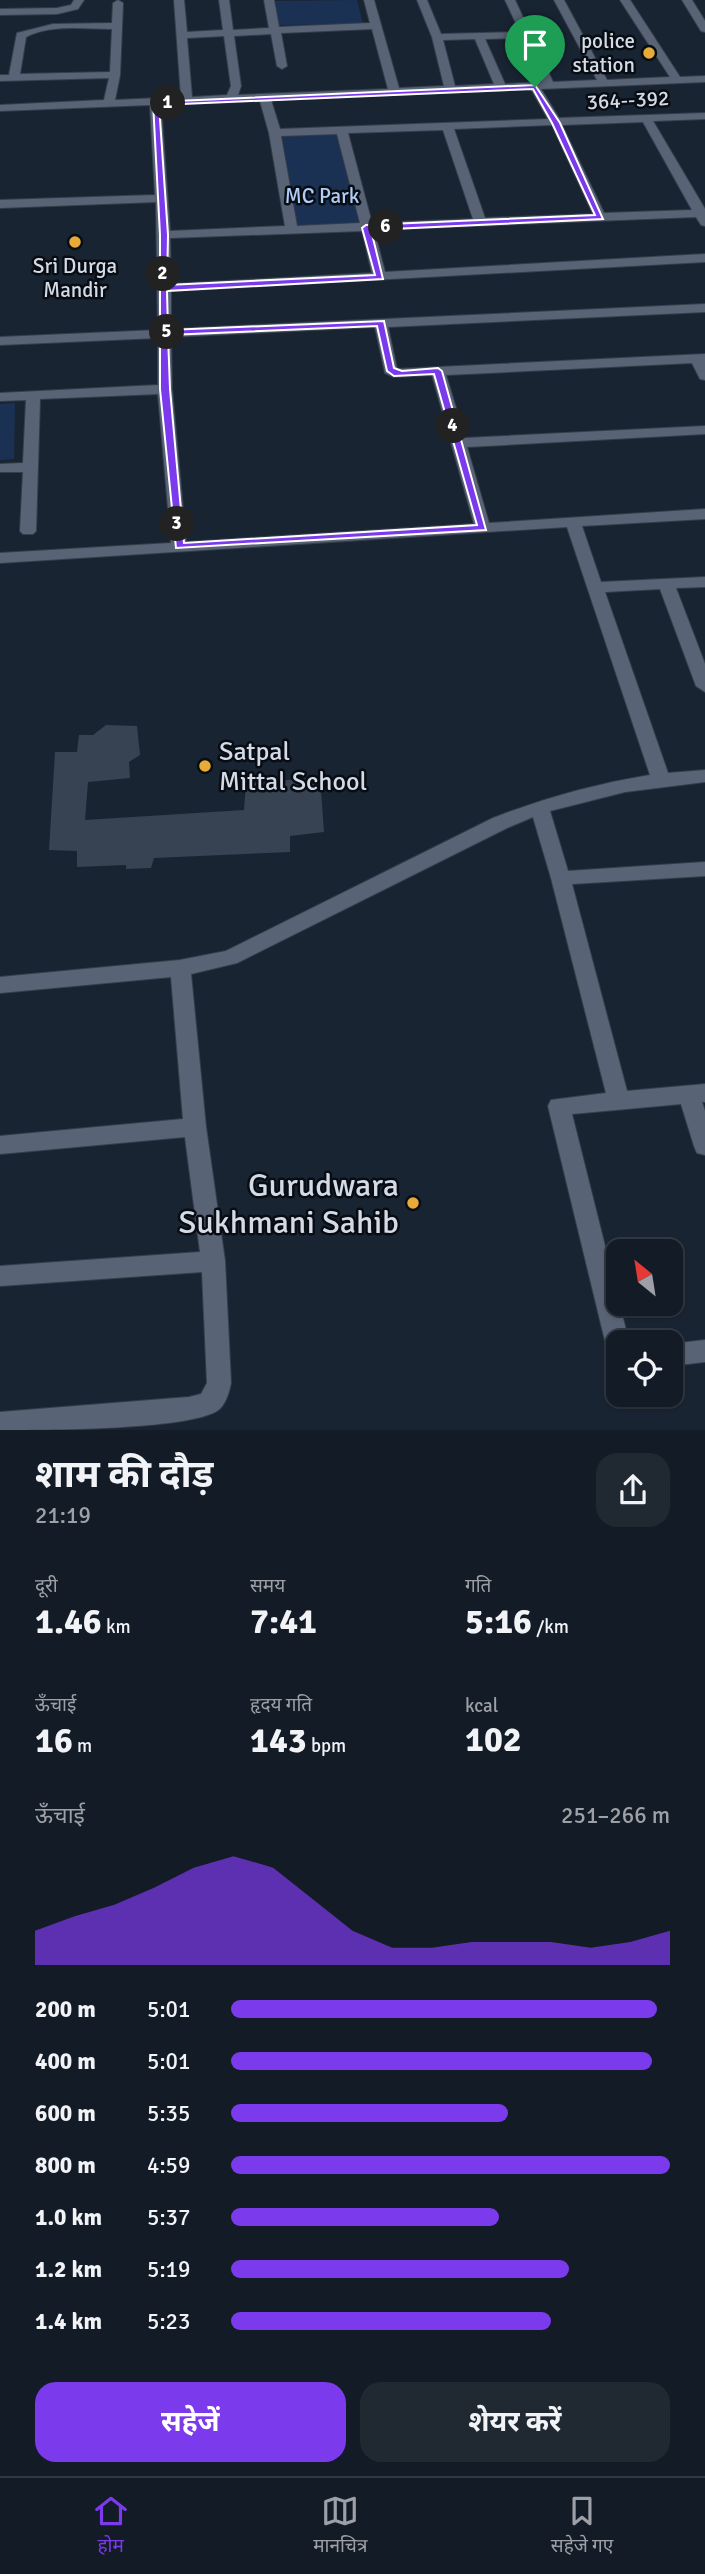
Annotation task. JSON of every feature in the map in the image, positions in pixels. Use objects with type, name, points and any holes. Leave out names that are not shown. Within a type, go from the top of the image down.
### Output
[{"type":"street","points":[[0,12],[65,10],[75,7],[79,0]]},
{"type":"street","points":[[179,0],[187,102]]},
{"type":"street","points":[[224,0],[236,86],[230,100]]},
{"type":"street","points":[[269,0],[282,66]]},
{"type":"street","points":[[369,0],[395,93]]},
{"type":"street","points":[[422,0],[437,37],[451,90]]},
{"type":"street","points":[[510,0],[549,86]]},
{"type":"street","points":[[559,0],[604,84]]},
{"type":"street","points":[[625,0],[677,80]]},
{"type":"street","points":[[687,0],[700,13],[705,29]]},
{"type":"street","points":[[109,105],[115,75],[117,3]]},
{"type":"street","points":[[14,78],[21,35],[25,32],[117,26]]},
{"type":"street","points":[[181,35],[376,26]]},
{"type":"street","points":[[437,37],[526,35]]},
{"type":"street","points":[[479,36],[501,88]]},
{"type":"street","points":[[0,78],[115,75]]},
{"type":"street","points":[[0,108],[705,79]]},
{"type":"street","points":[[535,87],[556,123],[600,218]]},
{"type":"street","points":[[265,99],[275,133],[292,231]]},
{"type":"street","points":[[155,103],[164,235],[165,389],[179,546]]},
{"type":"street","name":"364--392","points":[[275,133],[705,116]]},
{"type":"street","points":[[164,235],[703,216],[646,118]]},
{"type":"street","points":[[448,127],[481,223]]},
{"type":"street","points":[[342,131],[380,277]]},
{"type":"street","points":[[0,204],[162,198]]},
{"type":"street","points":[[163,288],[705,258]]},
{"type":"street","points":[[0,341],[705,308]]},
{"type":"street","points":[[381,323],[390,369],[394,373],[701,358],[705,376]]},
{"type":"street","points":[[438,371],[482,528]]},
{"type":"street","points":[[0,397],[165,389]]},
{"type":"street","points":[[28,531],[33,395]]},
{"type":"street","points":[[457,443],[705,430]]},
{"type":"street","points":[[0,468],[30,467]]},
{"type":"street","points":[[0,558],[705,514]]},
{"type":"street","points":[[573,522],[660,780]]},
{"type":"street","points":[[597,587],[705,582]]},
{"type":"street","points":[[666,584],[705,686]]},
{"type":"street","points":[[0,985],[180,968],[230,958],[253,949],[500,823],[539,807],[610,787],[705,776]]},
{"type":"street","points":[[539,807],[562,878],[619,1101]]},
{"type":"street","points":[[562,878],[705,869]]},
{"type":"street","points":[[0,1424],[206,1406],[216,1397],[219,1382],[213,1261],[195,1127],[180,968]]},
{"type":"street","points":[[614,1330],[559,1106],[697,1094],[705,1146]]},
{"type":"street","points":[[0,1145],[195,1127]]},
{"type":"street","points":[[0,1276],[213,1261]]},
{"type":"street","points":[[683,1354],[705,1351]]},
{"type":"green space","points":[[357,0],[363,24],[279,25],[275,1]]},
{"type":"green space","name":"MC Park","points":[[337,134],[360,225],[297,226],[282,136]]},
{"type":"green space","points":[[15,403],[14,459],[0,460],[0,404]]},
{"type":"building","points":[[106,725],[137,726],[140,755],[129,762],[130,778],[88,782],[85,820],[244,810],[246,784],[320,777],[324,832],[290,836],[290,852],[154,858],[151,868],[126,869],[126,865],[77,867],[77,851],[49,850],[55,752],[77,752],[79,735],[93,735]]},
{"type":"place","name":"police station","points":[[649,53]]},
{"type":"place","name":"Sri Durga Mandir","points":[[75,242]]},
{"type":"place","name":"Satpal Mittal School","points":[[205,766]]},
{"type":"place","name":"Gurudwara Sukhmani Sahib","points":[[413,1203]]},
{"type":"route","points":[[535,87],[155,103],[164,235],[163,288],[165,389],[179,546],[482,528],[438,371],[394,373],[390,369],[381,323],[164,332],[163,288],[380,277],[366,228],[600,218],[556,123],[535,87]]}]
